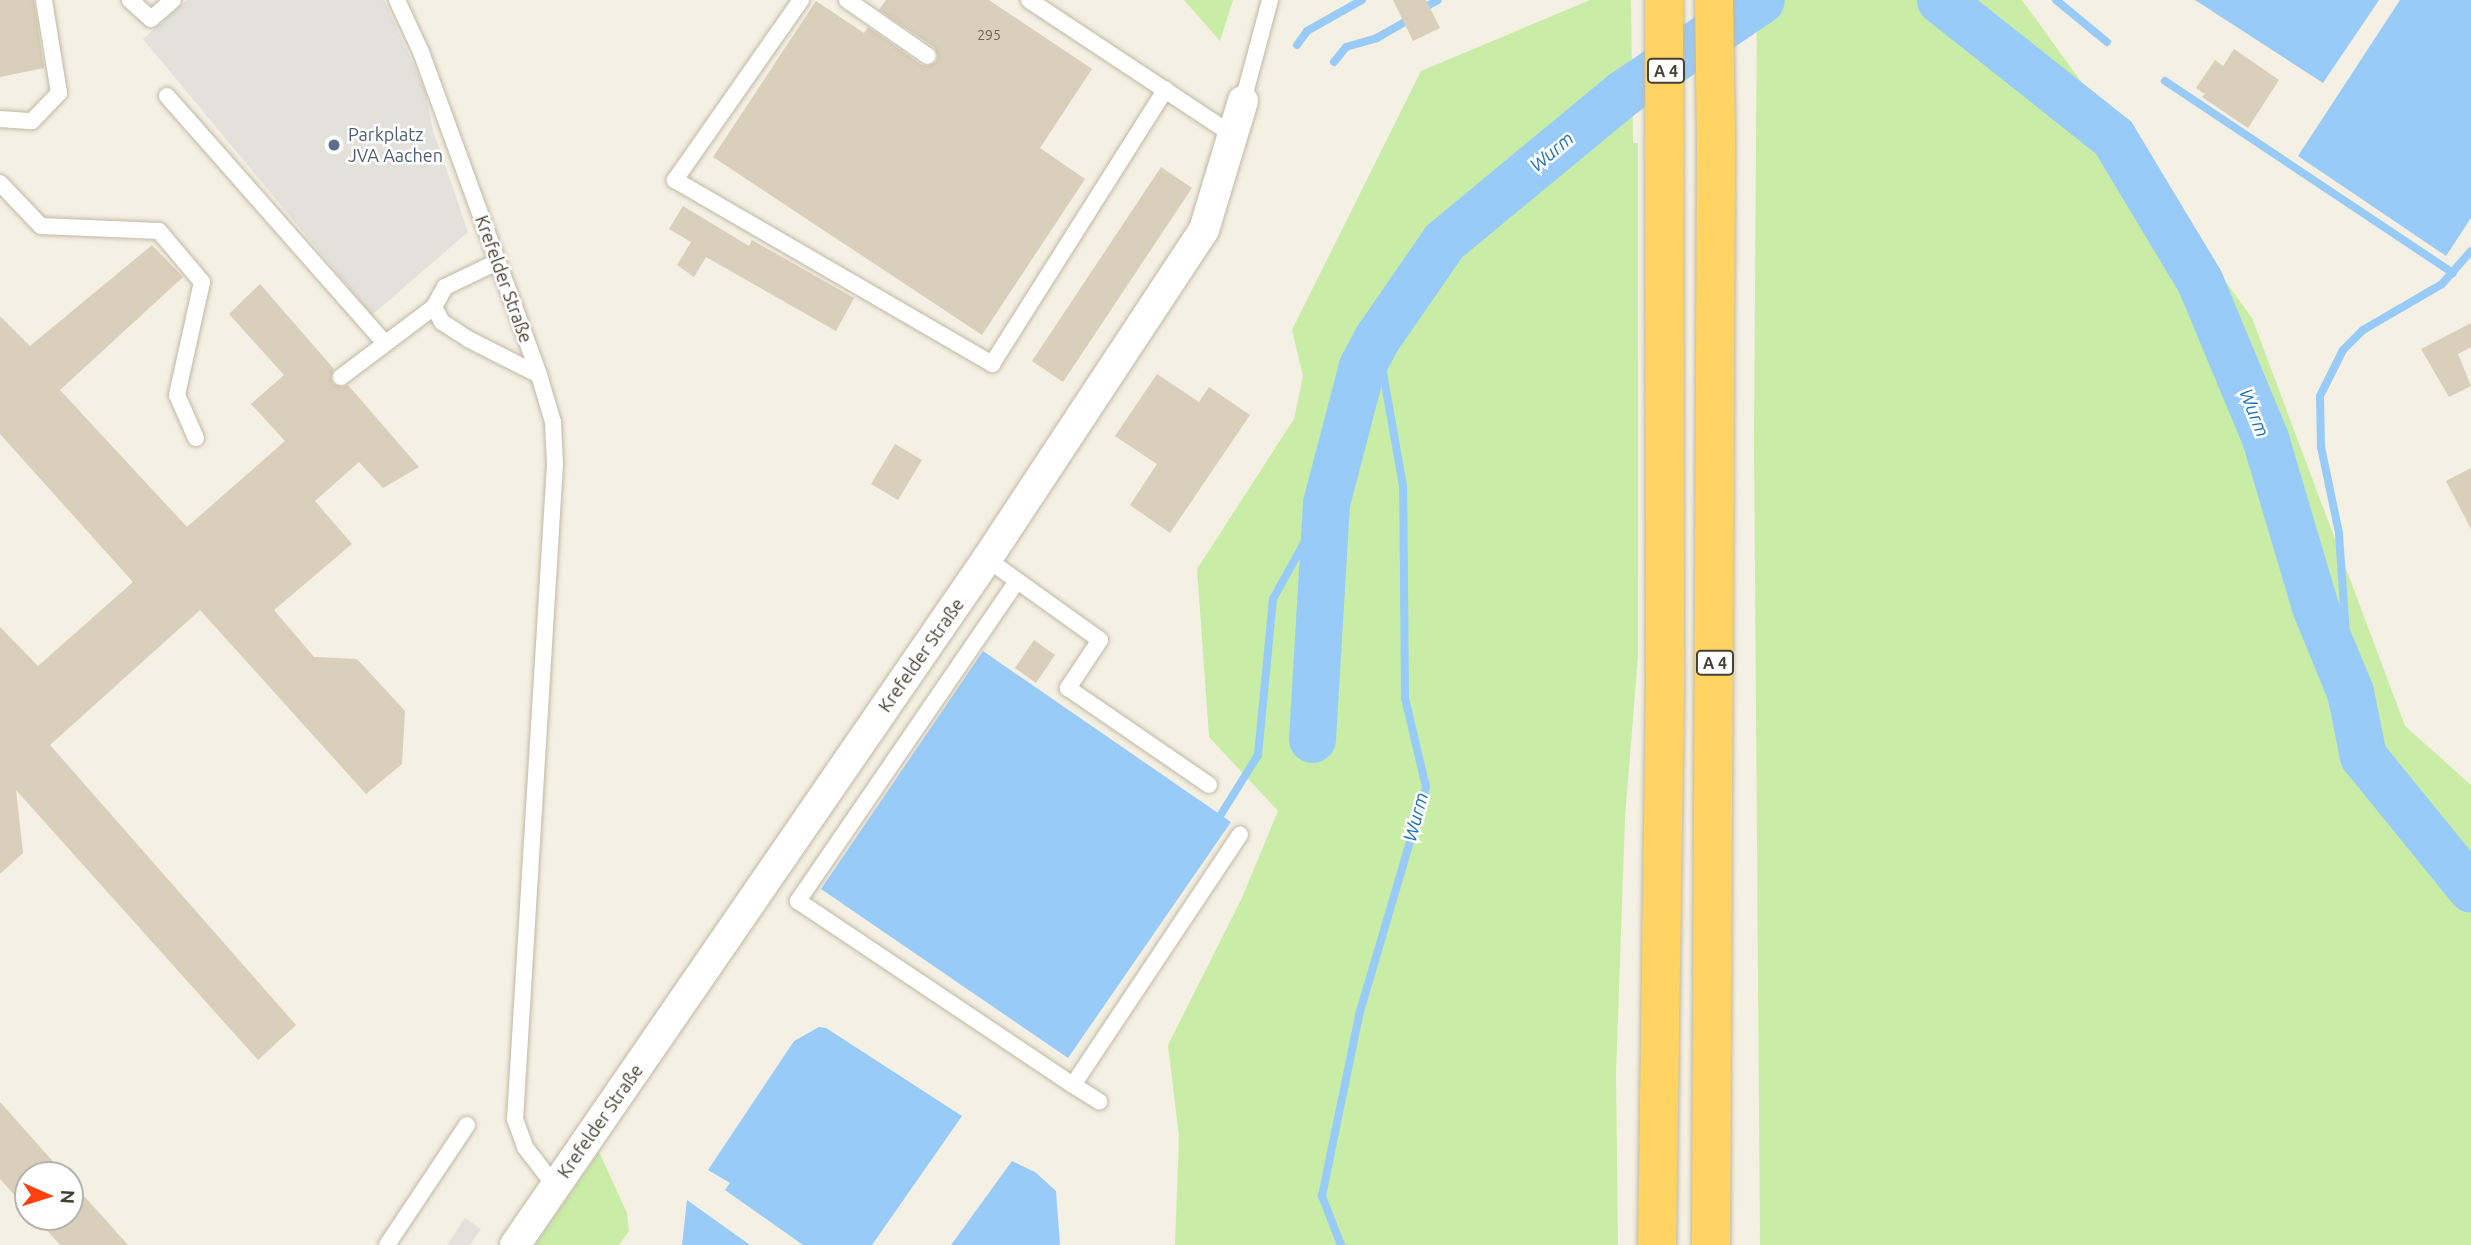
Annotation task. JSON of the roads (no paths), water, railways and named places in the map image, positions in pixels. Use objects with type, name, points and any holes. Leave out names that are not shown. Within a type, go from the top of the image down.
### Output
[{"type":"highway","name":"A 4","points":[[1657,1245],[1665,687],[1667,143],[1664,0]]},
{"type":"highway","name":"A 4","points":[[1711,1245],[1716,142],[1714,0]]},
{"type":"street","name":"Krefelder Straße","points":[[515,1245],[987,559],[1204,230],[1243,101]]},
{"type":"lane","points":[[0,120],[32,121],[59,93],[44,0]]},
{"type":"lane","points":[[130,0],[151,19],[173,0]]},
{"type":"lane","name":"Krefelder Straße","points":[[397,0],[421,52],[539,375],[553,422],[555,464],[515,1119],[525,1147],[555,1186]]},
{"type":"lane","points":[[801,0],[675,180],[992,364],[1166,89]]},
{"type":"lane","points":[[848,0],[928,56]]},
{"type":"lane","points":[[1029,0],[1233,135]]},
{"type":"lane","points":[[1243,101],[1270,0]]},
{"type":"lane","points":[[167,96],[384,342]]},
{"type":"lane","points":[[0,183],[41,226],[159,231],[202,282],[177,395],[197,438]]},
{"type":"lane","points":[[341,377],[384,342],[434,307],[445,287],[497,262]]},
{"type":"lane","points":[[434,307],[442,321],[468,338],[539,375]]},
{"type":"lane","points":[[987,559],[1100,639],[1068,688],[1209,785]]},
{"type":"lane","points":[[1017,581],[797,901],[1099,1101]]},
{"type":"lane","points":[[1073,1085],[1240,835]]},
{"type":"lane","points":[[387,1245],[467,1125]]},
{"type":"water","points":[[2195,0],[2379,0],[2323,83]]},
{"type":"water","points":[[2400,0],[2471,0],[2471,218],[2446,256],[2298,156]]},
{"type":"water","points":[[983,651],[1231,822],[1068,1058],[821,889]]},
{"type":"water","points":[[819,1027],[826,1028],[962,1116],[872,1245],[803,1245],[725,1190],[730,1183],[708,1170],[794,1041]]},
{"type":"water","points":[[1012,1161],[1035,1172],[1056,1191],[1060,1245],[951,1245]]},
{"type":"water","points":[[687,1200],[750,1245],[682,1245]]},
{"type":"waterway","points":[[1297,45],[1307,31],[1362,0]]},
{"type":"waterway","points":[[1429,5],[1438,0]]},
{"type":"waterway","name":"Wurm","points":[[1312,739],[1326,503],[1362,366],[1377,338],[1444,241],[1623,93],[1761,0]]},
{"type":"waterway","name":"Wurm","points":[[1940,0],[2113,137],[2200,282],[2265,438],[2315,607],[2350,692],[2363,756],[2471,889]]},
{"type":"waterway","points":[[2056,0],[2107,42]]},
{"type":"waterway","points":[[1334,62],[1346,47],[1377,38],[1403,23]]},
{"type":"waterway","points":[[2165,81],[2453,273]]},
{"type":"waterway","points":[[2350,692],[2339,533],[2321,447],[2320,396],[2343,350],[2363,330],[2442,284],[2471,251]]},
{"type":"waterway","name":"Wurm","points":[[1341,1245],[1322,1196],[1359,1015],[1426,787],[1405,698],[1403,486],[1377,338]]},
{"type":"waterway","points":[[1220,816],[1258,755],[1273,599],[1326,503]]},
{"type":"place","name":"Parkplatz JVA Aachen","points":[[334,145]]}]
